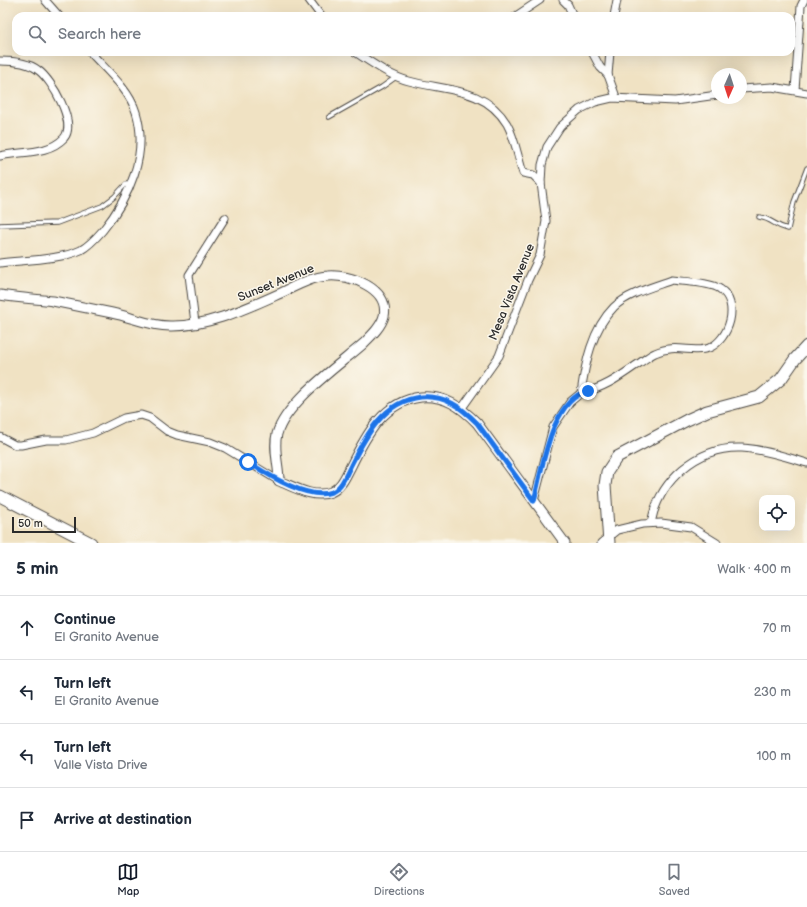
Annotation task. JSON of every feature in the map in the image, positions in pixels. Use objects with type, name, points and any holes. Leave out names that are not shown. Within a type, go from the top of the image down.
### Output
[{"type":"main road","points":[[606,541],[605,485],[607,472],[617,457],[680,423],[707,411],[759,397],[781,379],[794,359],[807,346]]},
{"type":"main road","points":[[0,496],[91,543]]},
{"type":"street","points":[[45,0],[56,12]]},
{"type":"street","points":[[309,0],[318,12]]},
{"type":"street","points":[[522,12],[540,0]]},
{"type":"street","points":[[563,0],[568,5],[571,12]]},
{"type":"street","points":[[615,12],[617,0]]},
{"type":"street","points":[[795,90],[801,2]]},
{"type":"street","points":[[0,262],[69,255],[82,249],[93,242],[109,222],[131,185],[138,159],[140,138],[137,113],[132,100],[94,56]]},
{"type":"street","points":[[362,56],[408,81],[464,92],[486,102],[498,112],[508,125],[524,173],[533,175],[540,183]]},
{"type":"street","points":[[594,56],[600,67],[608,75]]},
{"type":"street","points":[[610,56],[608,75],[616,97]]},
{"type":"street","points":[[0,60],[28,65],[38,70],[48,80],[56,93],[68,119],[68,130],[65,136],[56,144],[42,150],[0,156]]},
{"type":"street","points":[[747,89],[772,87],[807,93]]},
{"type":"street","name":"Mesa Vista Avenue","points":[[462,408],[498,356],[540,255],[546,221],[540,183],[544,156],[551,140],[560,127],[572,115],[603,99],[616,97],[675,101],[711,96]]},
{"type":"street","points":[[195,323],[189,275],[225,218]]},
{"type":"street","name":"Sunset Avenue","points":[[0,295],[53,301],[115,314],[145,323],[169,326],[219,318],[249,307],[310,280],[327,276],[351,278],[379,295],[383,305],[384,316],[372,335],[341,364],[314,385],[283,420],[277,434],[276,448],[279,481]]},
{"type":"street","points":[[534,501],[553,426],[570,402],[581,393],[613,382],[654,353],[666,349],[678,348],[695,350],[709,348],[715,344],[727,330],[730,322],[730,304],[724,293],[720,289],[699,283],[672,280],[646,289],[625,299],[614,308],[593,340],[584,373],[581,393]]},
{"type":"street","points":[[0,437],[15,445],[46,440],[66,440],[94,432],[124,418],[141,415],[150,418],[177,435],[210,442],[225,448],[279,481],[309,492],[318,493],[333,491],[343,482],[374,424],[391,408],[406,400],[424,397],[440,398],[462,408],[477,423],[565,543]]},
{"type":"street","points":[[651,523],[653,509],[671,480],[689,463],[700,457],[741,448],[807,463]]},
{"type":"street","points":[[606,541],[617,530],[651,523],[691,527],[717,543]]},
{"type":"lane","points":[[329,117],[382,87],[397,76]]},
{"type":"lane","points":[[759,216],[770,218],[776,227],[788,229],[794,202],[807,168]]},
{"type":"lane","points":[[0,225],[57,223],[102,206],[114,197],[126,184],[131,185]]},
{"type":"route","points":[[248,462],[266,474],[298,489],[309,492],[327,493],[333,491],[343,482],[374,424],[391,408],[406,400],[415,398],[440,398],[462,408],[477,423],[534,501],[553,426],[570,402],[581,393],[588,391]]}]
